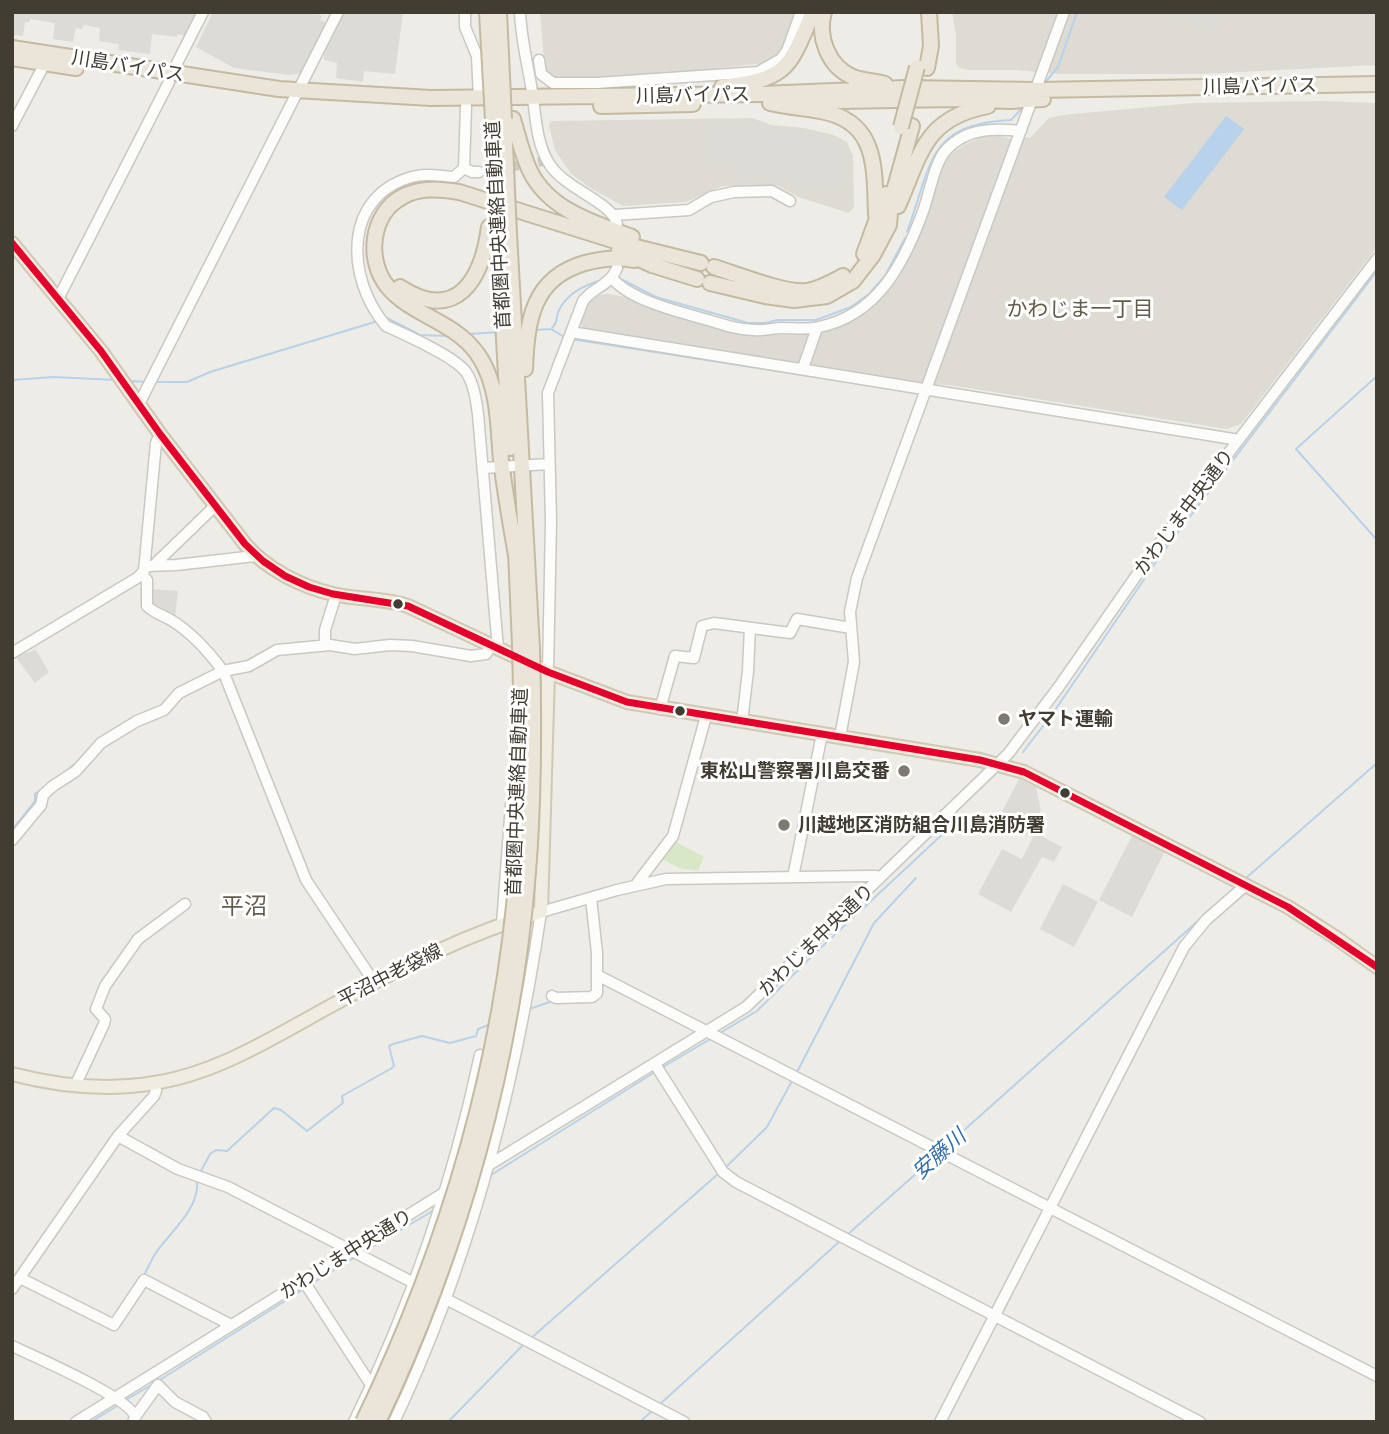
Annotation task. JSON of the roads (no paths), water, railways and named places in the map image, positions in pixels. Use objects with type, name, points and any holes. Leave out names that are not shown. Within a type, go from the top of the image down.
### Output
[{"type":"highway","points":[[661,95],[750,83],[776,74],[793,57],[813,12]]},
{"type":"highway","points":[[824,12],[821,23],[823,41],[830,56],[841,67],[852,77],[905,88]]},
{"type":"highway","points":[[921,12],[922,68]]},
{"type":"highway","points":[[519,404],[524,393],[526,349],[533,313],[541,295],[557,274],[600,259],[629,259],[703,281],[794,300],[827,296],[853,281],[873,255],[891,202],[906,126],[931,46],[929,12]]},
{"type":"highway","points":[[494,14],[499,119],[522,153],[531,174],[553,199],[583,219],[685,257],[805,292],[828,284],[848,272],[859,261],[883,225],[932,132],[955,117],[976,108],[1010,101]]},
{"type":"highway","name":"首都圏中央連絡自動車道","points":[[378,1422],[414,1342],[449,1250],[477,1158],[506,1033],[518,967],[530,852],[533,772],[512,466],[519,404],[499,230],[499,119],[494,14]]},
{"type":"highway","name":"川島バイパス","points":[[12,48],[171,78]]},
{"type":"highway","name":"川島バイパス","points":[[12,58],[297,95],[428,107],[661,95],[905,88],[1034,94],[1377,93]]},
{"type":"highway","name":"川島バイパス","points":[[297,95],[479,97],[533,102],[770,103],[953,99],[1010,101],[1034,94],[1377,83]]},
{"type":"highway","points":[[770,103],[834,115],[859,130],[867,141],[873,162],[883,225]]},
{"type":"highway","points":[[512,466],[492,387],[482,361],[462,336],[397,296],[377,268],[374,252],[376,231],[386,211],[403,196],[438,188],[459,192],[628,245],[685,257]]},
{"type":"highway","points":[[498,188],[499,230],[468,287],[452,296],[436,300],[410,293],[392,279],[385,267],[382,247],[384,233],[397,212],[420,199],[433,197],[455,199],[560,231],[627,253],[652,265]]},
{"type":"highway","name":"首都圏中央連絡自動車道","points":[[363,1422],[402,1337],[438,1246],[465,1157],[491,1051],[506,965],[517,874],[526,647],[517,561],[509,331]]},
{"type":"main road","points":[[12,243],[101,351],[160,434],[255,556],[299,582],[336,595],[397,602],[408,606],[495,648],[611,698],[660,709],[998,764],[1024,772],[1315,923],[1377,967]]},
{"type":"main road","points":[[541,912],[548,672]]},
{"type":"main road","name":"平沼中老袋線","points":[[12,1073],[75,1086],[124,1086],[155,1083],[204,1069],[237,1055],[449,944],[541,912]]},
{"type":"street","points":[[58,299],[203,12]]},
{"type":"street","points":[[139,404],[338,12]]},
{"type":"street","points":[[465,12],[466,27],[477,56],[479,97]]},
{"type":"street","points":[[520,12],[521,33],[545,160],[562,180],[616,220],[689,209],[711,197],[734,192],[772,191],[790,201]]},
{"type":"street","points":[[539,60],[541,74],[553,83],[641,81],[758,72],[781,59],[787,51],[801,12]]},
{"type":"street","points":[[840,737],[854,662],[851,604],[857,578],[1064,12]]},
{"type":"street","points":[[12,126],[45,63]]},
{"type":"street","points":[[12,840],[41,805],[43,795],[76,771],[101,743],[137,721],[164,710],[179,693],[223,671],[249,666],[277,650],[325,643],[355,649],[390,645],[412,646],[471,656],[486,654],[495,648],[484,468],[476,399],[468,375],[455,362],[386,326],[378,317],[364,288],[356,257],[357,233],[365,214],[389,187],[416,176],[432,174],[454,177],[464,168],[466,106]]},
{"type":"street","points":[[548,672],[551,521],[548,393],[586,296],[612,277],[625,289],[654,304],[739,329],[817,328],[834,323],[855,313],[884,289],[905,255],[938,165],[948,148],[966,136],[989,129],[1021,131]]},
{"type":"street","points":[[464,168],[479,172]]},
{"type":"street","name":"かわじま中央通り","points":[[76,1422],[120,1401],[231,1325],[746,1007],[998,764],[1037,716],[1152,553],[1377,259]]},
{"type":"street","points":[[803,368],[817,328]]},
{"type":"street","points":[[569,337],[803,368],[1238,440]]},
{"type":"street","points":[[160,434],[156,443],[146,569],[146,606],[190,635],[207,650],[223,671],[306,880],[374,982]]},
{"type":"street","points":[[484,468],[549,464]]},
{"type":"street","points":[[12,653],[146,569],[216,505]]},
{"type":"street","points":[[146,569],[255,556]]},
{"type":"street","points":[[325,643],[336,595]]},
{"type":"street","points":[[660,709],[675,656],[694,658],[702,626],[714,623],[790,633],[797,619],[851,628]]},
{"type":"street","points":[[742,722],[750,628]]},
{"type":"street","points":[[635,886],[673,836],[706,716]]},
{"type":"street","points":[[793,877],[822,734]]},
{"type":"street","points":[[502,924],[511,805],[545,807]]},
{"type":"street","points":[[394,1421],[446,1299],[489,1165],[512,1065],[541,912],[666,879],[876,876],[880,879]]},
{"type":"street","points":[[940,1422],[1189,939],[1206,920],[1246,885]]},
{"type":"street","points":[[552,996],[572,998],[596,995],[594,915],[591,898]]},
{"type":"street","points":[[75,1086],[104,1024],[104,1019],[96,1009],[106,986],[138,939],[185,904]]},
{"type":"street","points":[[597,975],[1377,1377]]},
{"type":"street","points":[[354,1422],[372,1386],[414,1283],[467,1117],[480,1055],[512,1065]]},
{"type":"street","points":[[655,1064],[723,1172],[736,1182],[1200,1422]]},
{"type":"street","points":[[12,1289],[118,1136],[154,1096],[155,1083]]},
{"type":"street","points":[[118,1136],[178,1170],[228,1187],[414,1283]]},
{"type":"street","points":[[20,1278],[114,1325],[144,1280],[231,1325]]},
{"type":"street","points":[[303,1280],[394,1421]]},
{"type":"street","points":[[446,1299],[684,1422]]},
{"type":"street","points":[[12,1346],[132,1408],[134,1419]]},
{"type":"street","points":[[134,1419],[158,1385],[175,1402],[203,1417],[206,1422]]},
{"type":"water","points":[[1226,116],[1244,129],[1182,210],[1164,197]]},
{"type":"waterway","points":[[1043,85],[1058,67],[1077,12]]},
{"type":"waterway","points":[[907,232],[928,168],[936,152],[947,140],[962,130],[983,123],[1011,120],[1023,107]]},
{"type":"waterway","points":[[619,280],[656,297],[748,323],[816,320],[851,307],[869,294],[885,276],[905,238]]},
{"type":"waterway","points":[[1023,752],[1053,713],[1160,556],[1377,271]]},
{"type":"waterway","points":[[552,328],[561,306],[570,296],[599,281]]},
{"type":"waterway","points":[[387,318],[420,335],[446,336]]},
{"type":"waterway","points":[[156,382],[187,382],[210,372],[378,321]]},
{"type":"waterway","points":[[536,330],[551,329],[566,338]]},
{"type":"waterway","points":[[470,334],[499,332]]},
{"type":"waterway","points":[[571,339],[919,393]]},
{"type":"waterway","points":[[1377,376],[1296,449],[1377,540]]},
{"type":"waterway","points":[[12,380],[53,377],[116,380]]},
{"type":"waterway","points":[[128,381],[147,382]]},
{"type":"waterway","points":[[928,395],[946,398]]},
{"type":"waterway","points":[[394,640],[409,641]]},
{"type":"waterway","points":[[310,642],[322,641]]},
{"type":"waterway","points":[[352,644],[378,642]]},
{"type":"waterway","points":[[167,700],[177,689]]},
{"type":"waterway","points":[[121,725],[132,719]]},
{"type":"waterway","points":[[63,774],[77,762]]},
{"type":"waterway","name":"安藤川","points":[[1246,878],[1377,763]]},
{"type":"waterway","points":[[12,830],[35,801],[35,794],[44,788]]},
{"type":"waterway","points":[[720,1033],[757,1011],[947,830]]},
{"type":"waterway","points":[[796,1074],[874,923],[916,878]]},
{"type":"waterway","name":"安藤川","points":[[943,1149],[1237,886]]},
{"type":"waterway","points":[[529,1009],[553,1001]]},
{"type":"waterway","points":[[200,1173],[210,1154],[216,1150],[227,1151],[274,1108],[281,1110],[307,1131],[343,1103],[342,1096],[394,1066],[389,1046],[422,1036],[450,1043],[476,1036],[478,1029],[491,1024]]},
{"type":"waterway","points":[[663,1067],[712,1038]]},
{"type":"waterway","points":[[491,1175],[655,1072]]},
{"type":"waterway","points":[[725,1168],[767,1127],[793,1079]]},
{"type":"waterway","name":"安藤川","points":[[847,1235],[937,1155]]},
{"type":"waterway","points":[[530,1339],[718,1174]]},
{"type":"waterway","points":[[144,1275],[155,1254],[189,1211],[197,1191],[197,1181]]},
{"type":"waterway","points":[[362,1253],[436,1209]]},
{"type":"waterway","name":"安藤川","points":[[660,1404],[840,1241]]},
{"type":"waterway","points":[[311,1284],[354,1258]]},
{"type":"waterway","points":[[158,1381],[304,1289]]},
{"type":"waterway","points":[[448,1422],[523,1345]]},
{"type":"waterway","points":[[124,1401],[153,1384]]},
{"type":"waterway","points":[[91,1422],[117,1406]]},
{"type":"waterway","name":"安藤川","points":[[640,1422],[653,1410]]},
{"type":"tunnel","points":[[479,172],[543,161]]},
{"type":"place","name":"ヤマト運輸","points":[[1004,719]]},
{"type":"place","name":"東松山警察署川島交番","points":[[904,771]]},
{"type":"place","name":"川越地区消防組合川島消防署","points":[[784,825]]},
{"type":"district","name":"かわじま一丁目","points":[[1080,309]]},
{"type":"district","name":"平沼","points":[[244,906]]}]
